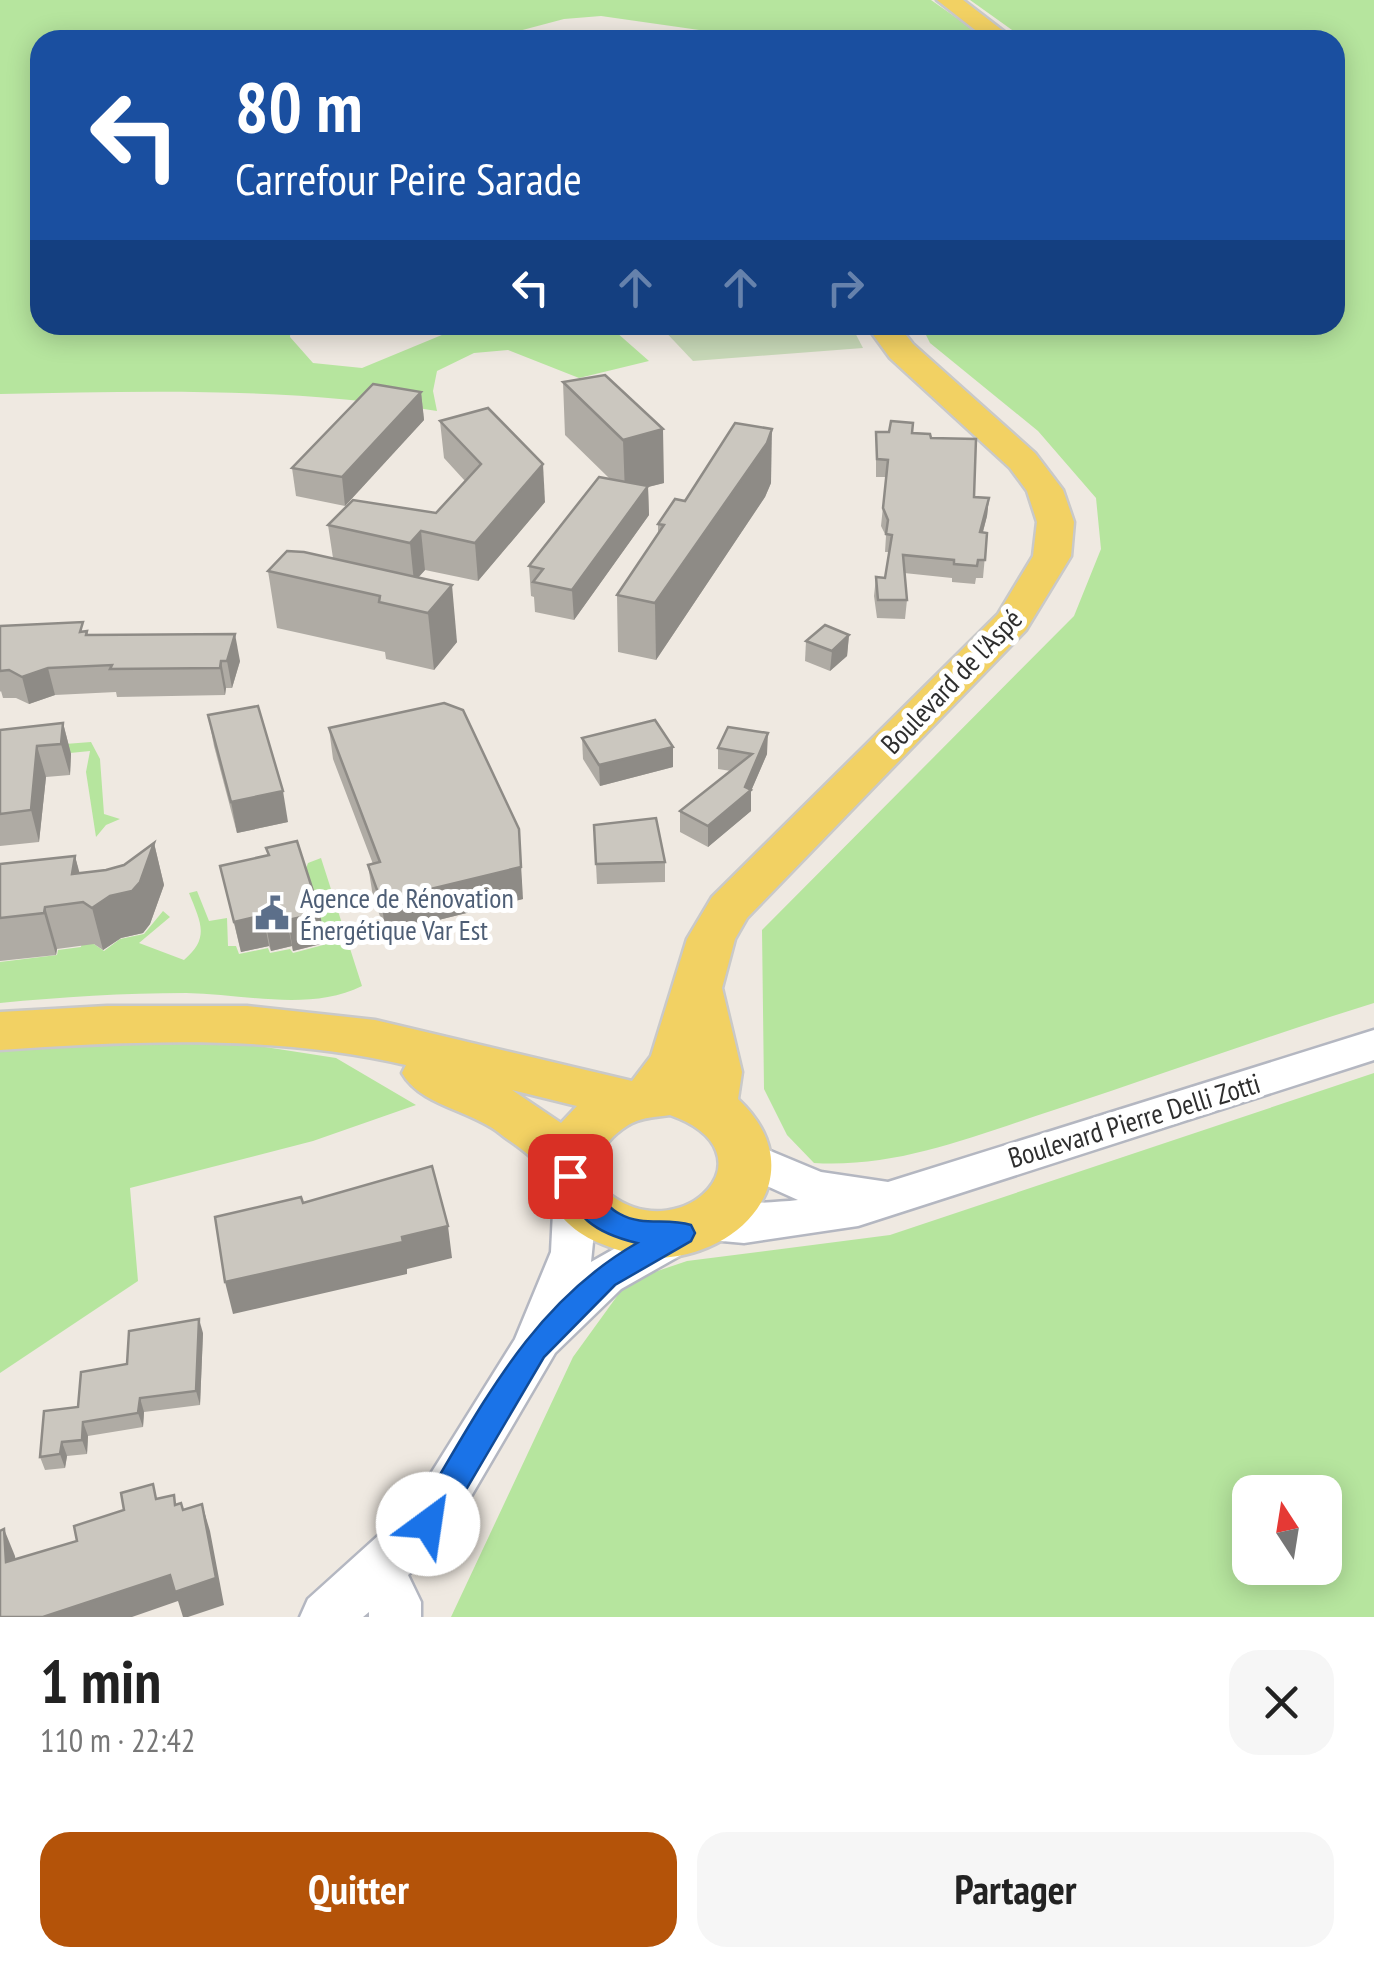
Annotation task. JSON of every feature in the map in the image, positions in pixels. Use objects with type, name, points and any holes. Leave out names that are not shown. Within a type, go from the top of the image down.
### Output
[{"type":"main road","points":[[948,0],[988,30]]},
{"type":"main road","name":"Boulevard de l'Aspé","points":[[636,1098],[675,1062],[711,939],[729,908],[1012,622],[1035,592],[1053,554],[1056,526],[1047,499],[1024,461],[905,357],[889,335]]},
{"type":"main road","name":"Boulevard de l'Aspé","points":[[698,987],[716,1072],[710,1106]]},
{"type":"main road","points":[[0,1031],[108,1024],[227,1024],[375,1038],[597,1091],[636,1098],[692,1099],[710,1106],[738,1129],[749,1158],[740,1195],[694,1228],[648,1234],[618,1227],[593,1212],[573,1176],[512,1114],[418,1068],[308,1032]]},
{"type":"main road","points":[[573,1176],[586,1126],[636,1098]]},
{"type":"street","name":"Boulevard Pierre Delli Zotti","points":[[694,1228],[808,1219],[858,1210],[1374,1045]]},
{"type":"street","name":"Boulevard Pierre Delli Zotti","points":[[749,1158],[816,1189],[894,1196]]},
{"type":"street","points":[[326,1617],[387,1594],[534,1348],[573,1252],[573,1176]]},
{"type":"street","points":[[534,1348],[605,1276],[694,1228]]},
{"type":"green space","points":[[0,0],[931,0],[974,30],[699,30],[601,16],[564,19],[523,30],[30,30],[30,335],[290,335],[313,363],[362,368],[442,335],[619,335],[649,361],[579,378],[508,350],[474,353],[437,371],[433,391],[437,411],[273,394],[0,394]]},
{"type":"green space","points":[[970,0],[1374,0],[1374,1003],[937,1148],[877,1160],[814,1163],[787,1135],[764,1089],[762,930],[1074,616],[1101,549],[1096,498],[1038,431],[930,343],[926,335],[1345,335],[1345,30],[1012,30]]},
{"type":"green space","points":[[668,335],[856,335],[863,348],[693,361]]},
{"type":"green space","points":[[91,742],[100,759],[104,814],[120,819],[106,825],[96,837],[86,772],[90,751],[0,760],[0,749]]},
{"type":"green space","points":[[321,858],[362,986],[342,994],[299,1000],[163,993],[0,1003],[0,962],[57,955],[58,950],[81,947],[83,929],[91,942],[104,951],[120,939],[144,934],[163,911],[170,917],[139,943],[184,960],[200,937],[200,922],[189,893],[197,891],[209,921],[227,918],[228,946],[236,946],[239,954],[268,948],[270,953],[290,949],[293,953],[327,944],[305,871],[308,863]]},
{"type":"green space","points":[[105,1039],[246,1044],[336,1058],[416,1105],[313,1141],[130,1188],[138,1281],[0,1373],[0,1047]]},
{"type":"green space","points":[[1374,1073],[1374,1617],[451,1617],[573,1357],[628,1281],[687,1261],[890,1235]]},
{"type":"building","points":[[605,375],[663,429],[623,440],[563,382]]},
{"type":"building","points":[[373,384],[421,392],[342,477],[292,468]]},
{"type":"building","points":[[488,408],[543,464],[475,543],[421,531],[410,543],[328,525],[353,500],[436,513],[481,464],[440,421]]},
{"type":"building","points":[[891,421],[913,423],[912,433],[930,434],[931,438],[976,439],[974,497],[989,498],[980,532],[987,533],[985,560],[978,560],[977,566],[903,555],[907,600],[878,600],[876,577],[885,578],[892,535],[886,534],[888,520],[883,508],[888,460],[877,459],[876,432],[889,432]]},
{"type":"building","points":[[735,423],[772,429],[767,443],[655,603],[617,595],[664,525],[658,524],[675,499],[685,501]]},
{"type":"building","points":[[599,477],[648,486],[572,590],[533,582],[543,569],[529,566]]},
{"type":"building","points":[[287,551],[452,585],[428,613],[379,602],[380,596],[268,571]]},
{"type":"building","points":[[83,622],[80,632],[87,631],[86,635],[235,634],[227,661],[221,661],[220,668],[110,669],[112,665],[48,668],[22,677],[9,670],[0,671],[0,626]]},
{"type":"building","points":[[825,625],[849,635],[832,651],[806,641]]},
{"type":"building","points":[[444,703],[463,710],[519,829],[521,867],[381,901],[368,865],[380,862],[329,728]]},
{"type":"building","points":[[258,706],[283,791],[231,802],[208,715]]},
{"type":"building","points":[[655,720],[673,747],[599,765],[582,738]]},
{"type":"building","points":[[63,723],[61,744],[37,746],[31,810],[0,814],[0,730]]},
{"type":"building","points":[[728,727],[768,733],[745,787],[751,790],[708,826],[680,811],[752,754],[718,748]]},
{"type":"building","points":[[656,818],[665,862],[596,864],[594,825]]},
{"type":"building","points":[[297,841],[320,913],[265,921],[263,915],[234,922],[220,866],[269,855],[266,848]]},
{"type":"building","points":[[154,843],[140,882],[132,891],[110,896],[92,908],[83,902],[45,907],[44,913],[0,918],[0,864],[75,856],[72,874],[106,870],[124,865]]},
{"type":"building","points":[[432,1166],[448,1226],[402,1237],[403,1242],[225,1282],[215,1217],[301,1197],[303,1203]]},
{"type":"building","points":[[199,1319],[196,1391],[140,1398],[138,1413],[83,1422],[82,1440],[62,1442],[60,1454],[40,1457],[44,1411],[78,1407],[81,1372],[127,1364],[129,1331]]},
{"type":"building","points":[[153,1484],[156,1499],[174,1495],[175,1505],[181,1503],[183,1510],[202,1504],[216,1578],[175,1592],[170,1575],[43,1617],[0,1617],[0,1531],[4,1529],[6,1562],[77,1541],[74,1526],[124,1510],[121,1493]]},
{"type":"place","name":"Agence de Rénovation Énergétique Var Est","points":[[272,913]]},
{"type":"route","points":[[428,1524],[534,1348],[605,1276],[680,1233],[648,1234],[618,1227],[593,1212],[576,1192],[570,1176]]}]
